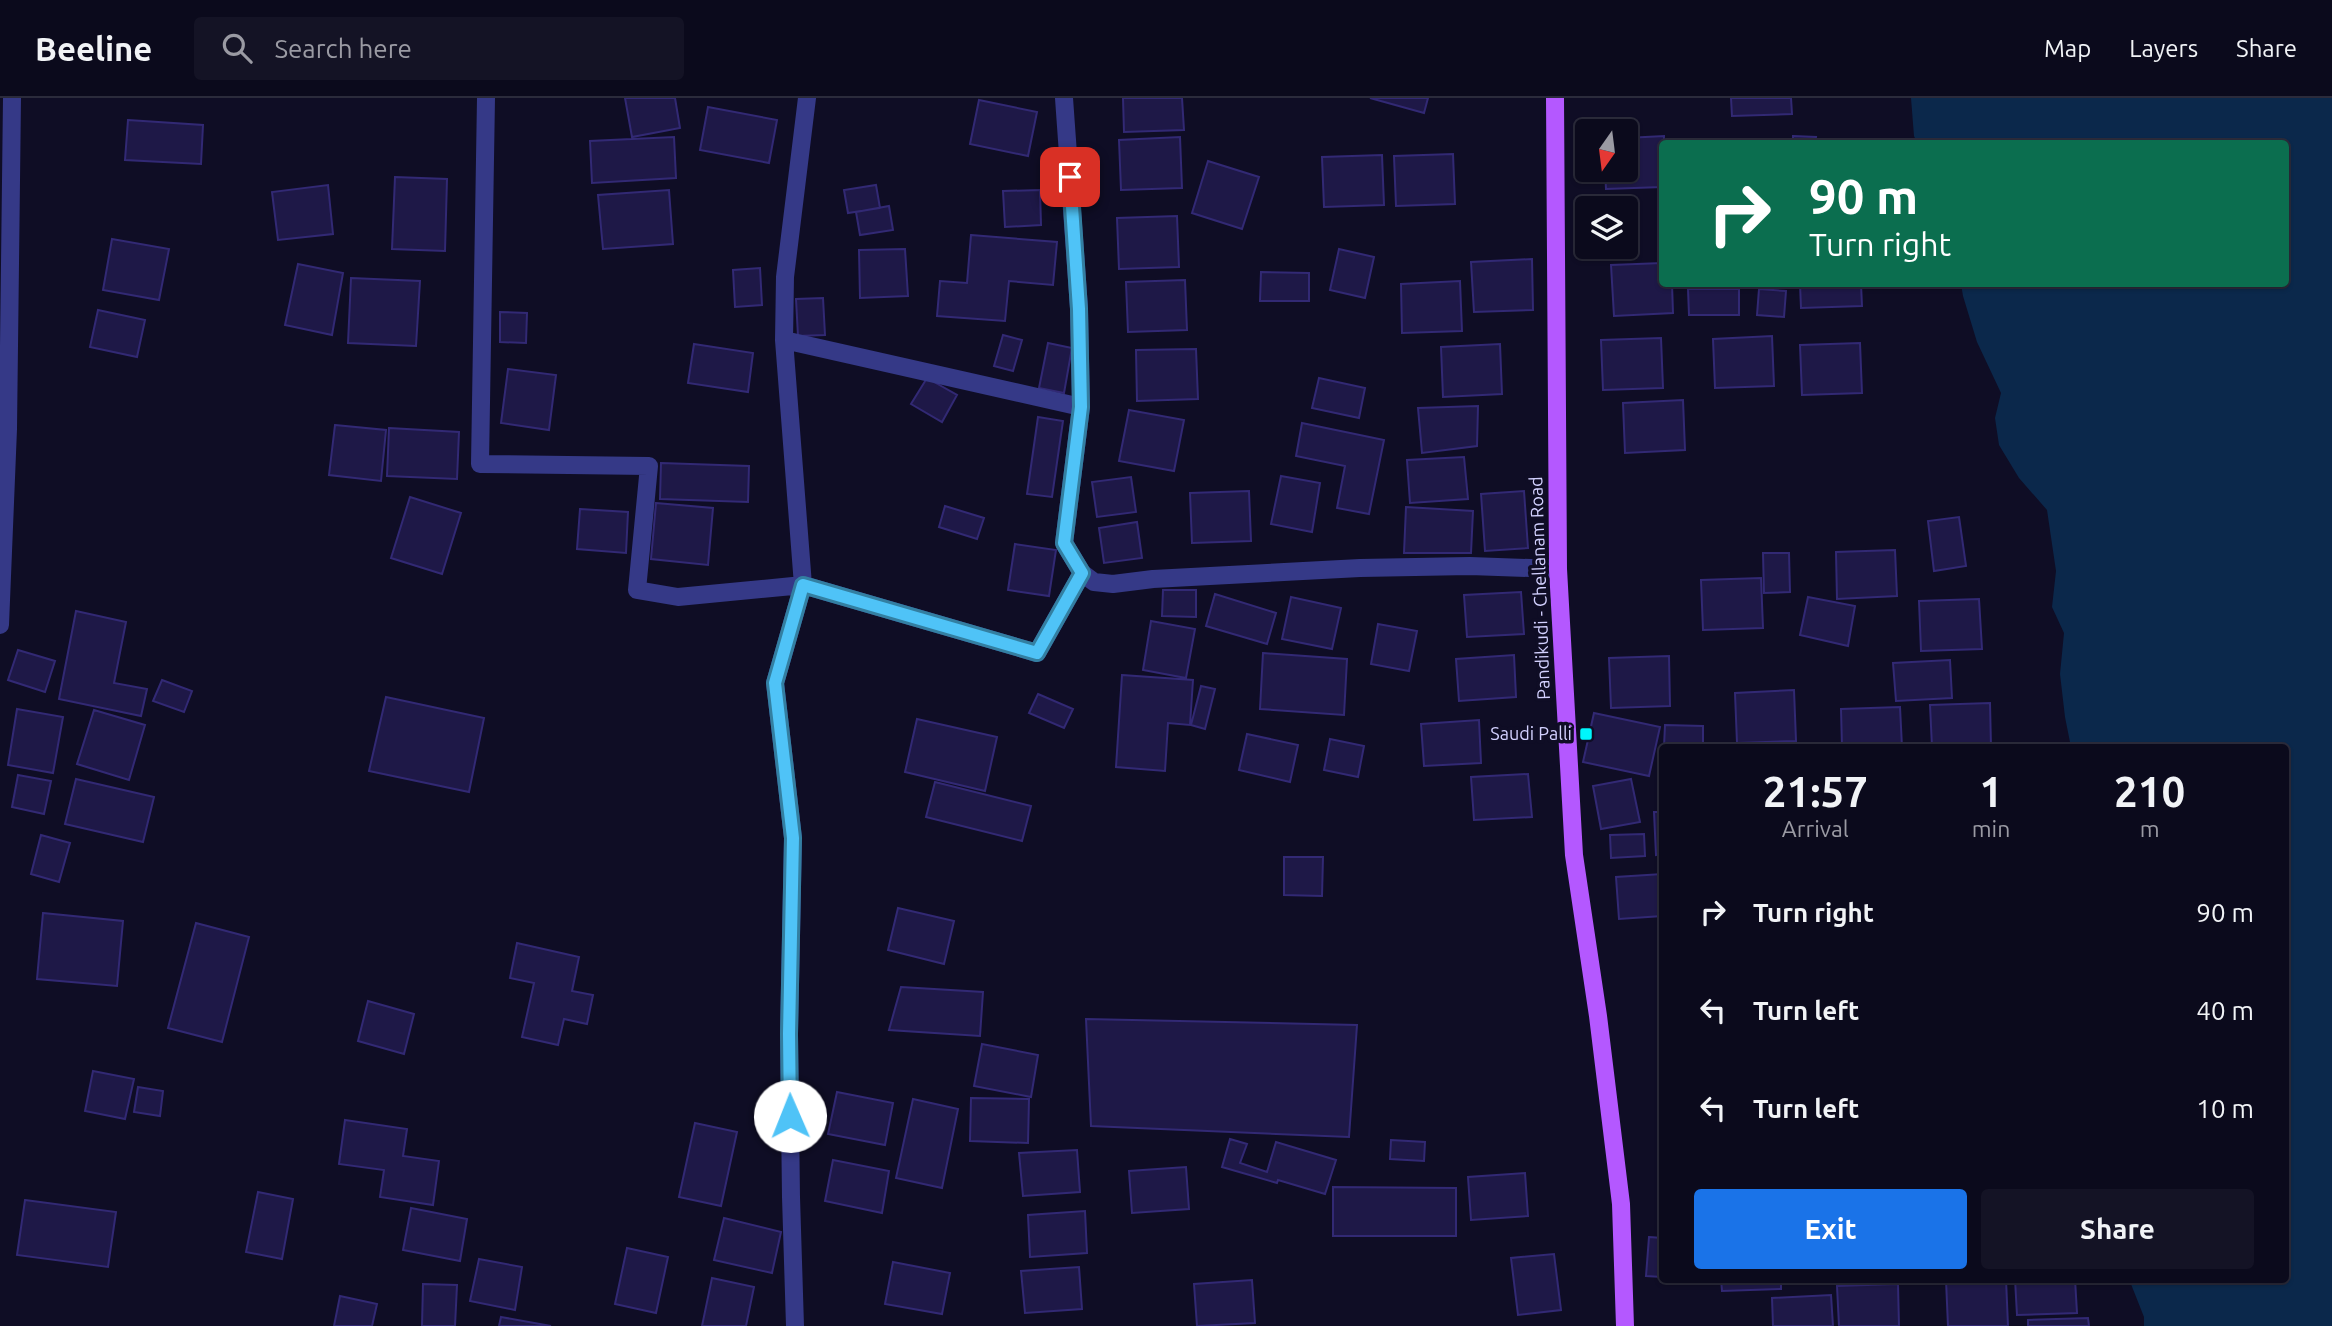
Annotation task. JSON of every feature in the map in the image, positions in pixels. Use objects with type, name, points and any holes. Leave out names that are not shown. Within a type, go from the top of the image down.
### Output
[{"type":"main road","name":"Pandikudi - Chellanam Road","points":[[1555,98],[1558,569],[1574,855],[1598,1016],[1621,1205],[1625,1326]]},
{"type":"street","points":[[0,625],[8,429],[12,98]]},
{"type":"street","points":[[486,98],[480,464],[649,466],[637,590],[678,597],[803,585],[1037,653],[1082,573]]},
{"type":"street","points":[[795,1326],[789,1048],[793,838],[775,683],[803,585],[784,340],[785,277],[807,98]]},
{"type":"street","points":[[1065,98],[1079,309],[1081,407],[1064,543],[1082,573],[1094,582],[1113,584],[1153,579],[1360,568],[1471,566],[1558,569]]},
{"type":"street","points":[[784,340],[1081,407]]},
{"type":"water","points":[[1911,98],[2332,98],[2332,1326],[2144,1326],[2144,1317],[2131,1283],[2289,1283],[2289,744],[2070,744],[2060,674],[2064,633],[2052,607],[2056,571],[2047,510],[2019,478],[1999,445],[1995,418],[2001,393],[1977,342],[1962,287],[2289,287],[2289,140],[1916,140]]},
{"type":"building","points":[[625,98],[675,98],[680,128],[632,137]]},
{"type":"building","points":[[1123,98],[1182,98],[1184,130],[1124,132]]},
{"type":"building","points":[[1370,98],[1428,98],[1424,113]]},
{"type":"building","points":[[1731,98],[1791,98],[1792,114],[1732,116]]},
{"type":"building","points":[[979,100],[1037,112],[1028,156],[970,144]]},
{"type":"building","points":[[708,107],[777,120],[769,163],[700,150]]},
{"type":"building","points":[[128,120],[203,125],[201,164],[125,160]]},
{"type":"building","points":[[1664,136],[1664,140],[1659,140],[1659,187],[1606,189],[1606,182],[1638,182],[1638,137]]},
{"type":"building","points":[[1793,136],[1816,137],[1816,140],[1793,140]]},
{"type":"building","points":[[674,137],[676,178],[592,183],[590,141]]},
{"type":"building","points":[[1180,137],[1182,188],[1121,190],[1119,140]]},
{"type":"building","points":[[1453,154],[1455,204],[1396,206],[1394,156]]},
{"type":"building","points":[[1382,155],[1384,205],[1324,207],[1322,157]]},
{"type":"building","points":[[1208,161],[1259,177],[1242,229],[1192,213]]},
{"type":"building","points":[[395,177],[447,179],[445,251],[392,249]]},
{"type":"building","points":[[328,185],[333,234],[278,240],[272,192]]},
{"type":"building","points":[[876,185],[880,208],[848,213],[844,190]]},
{"type":"building","points":[[669,190],[673,244],[603,249],[598,195]]},
{"type":"building","points":[[1040,190],[1041,225],[1005,227],[1003,191]]},
{"type":"building","points":[[889,206],[893,230],[860,235],[856,212]]},
{"type":"building","points":[[1177,216],[1179,267],[1119,269],[1117,218]]},
{"type":"building","points":[[971,235],[1057,242],[1053,285],[1009,281],[1005,321],[937,316],[940,281],[967,283]]},
{"type":"building","points":[[112,239],[169,249],[159,300],[103,290]]},
{"type":"building","points":[[905,249],[908,296],[860,298],[859,250]]},
{"type":"building","points":[[1339,249],[1374,257],[1365,298],[1330,290]]},
{"type":"building","points":[[1532,259],[1533,310],[1474,312],[1471,262]]},
{"type":"building","points":[[1659,263],[1659,287],[1672,287],[1673,313],[1614,316],[1611,265]]},
{"type":"building","points":[[298,264],[343,273],[332,335],[285,325]]},
{"type":"building","points":[[760,268],[762,305],[735,307],[733,270]]},
{"type":"building","points":[[1261,272],[1309,273],[1309,301],[1260,301]]},
{"type":"building","points":[[351,278],[420,281],[416,346],[348,343]]},
{"type":"building","points":[[1185,280],[1187,330],[1128,332],[1126,282]]},
{"type":"building","points":[[1460,281],[1462,331],[1402,333],[1401,284]]},
{"type":"building","points":[[1800,287],[1861,287],[1862,306],[1801,308]]},
{"type":"building","points":[[1688,289],[1739,289],[1739,315],[1689,315]]},
{"type":"building","points":[[1759,289],[1786,291],[1784,317],[1757,315]]},
{"type":"building","points":[[823,298],[825,335],[798,336],[796,299]]},
{"type":"building","points":[[98,310],[145,320],[137,357],[90,347]]},
{"type":"building","points":[[500,312],[527,313],[526,343],[500,342]]},
{"type":"building","points":[[1003,335],[1022,340],[1013,371],[994,366]]},
{"type":"building","points":[[1772,336],[1774,386],[1715,388],[1713,339]]},
{"type":"building","points":[[1661,338],[1663,388],[1603,390],[1601,340]]},
{"type":"building","points":[[1048,343],[1072,348],[1064,393],[1039,388]]},
{"type":"building","points":[[1860,343],[1862,393],[1802,395],[1800,345]]},
{"type":"building","points":[[694,344],[753,353],[748,392],[688,383]]},
{"type":"building","points":[[1500,344],[1502,394],[1443,397],[1441,347]]},
{"type":"building","points":[[1196,349],[1198,399],[1137,401],[1136,350]]},
{"type":"building","points":[[508,369],[556,375],[549,430],[501,423]]},
{"type":"building","points":[[927,378],[957,395],[942,422],[911,404]]},
{"type":"building","points":[[1319,378],[1365,388],[1359,418],[1312,408]]},
{"type":"building","points":[[1683,400],[1685,450],[1625,453],[1623,403]]},
{"type":"building","points":[[1478,406],[1477,446],[1422,453],[1418,408]]},
{"type":"building","points":[[1129,410],[1184,420],[1174,471],[1119,461]]},
{"type":"building","points":[[1038,417],[1063,421],[1052,497],[1027,494]]},
{"type":"building","points":[[1302,423],[1384,440],[1369,514],[1337,508],[1345,466],[1296,456]]},
{"type":"building","points":[[335,425],[386,430],[381,481],[329,475]]},
{"type":"building","points":[[389,428],[459,432],[457,479],[387,476]]},
{"type":"building","points":[[1464,457],[1468,499],[1410,503],[1407,460]]},
{"type":"building","points":[[661,463],[749,466],[748,502],[660,499]]},
{"type":"building","points":[[1281,476],[1320,483],[1312,532],[1271,524]]},
{"type":"building","points":[[1131,477],[1136,512],[1097,517],[1092,482]]},
{"type":"building","points":[[1249,491],[1251,541],[1192,543],[1190,493]]},
{"type":"building","points":[[1524,491],[1528,548],[1485,551],[1481,494]]},
{"type":"building","points":[[410,497],[461,513],[442,574],[391,558]]},
{"type":"building","points":[[656,503],[713,508],[708,565],[651,559]]},
{"type":"building","points":[[945,506],[984,518],[977,539],[939,527]]},
{"type":"building","points":[[1406,507],[1473,511],[1471,553],[1404,553]]},
{"type":"building","points":[[580,509],[628,512],[626,553],[577,549]]},
{"type":"building","points":[[1959,517],[1966,566],[1934,571],[1928,521]]},
{"type":"building","points":[[1137,522],[1142,558],[1104,563],[1099,528]]},
{"type":"building","points":[[1015,544],[1056,550],[1049,596],[1008,590]]},
{"type":"building","points":[[1895,550],[1897,596],[1837,599],[1836,552]]},
{"type":"building","points":[[1763,553],[1789,553],[1790,592],[1764,593]]},
{"type":"building","points":[[1761,578],[1763,628],[1703,630],[1701,580]]},
{"type":"building","points":[[1163,590],[1196,590],[1196,617],[1162,616]]},
{"type":"building","points":[[1521,592],[1524,634],[1467,637],[1464,595]]},
{"type":"building","points":[[1215,594],[1276,613],[1267,644],[1206,626]]},
{"type":"building","points":[[1291,597],[1341,608],[1332,649],[1282,639]]},
{"type":"building","points":[[1808,597],[1855,606],[1848,646],[1800,635]]},
{"type":"building","points":[[1979,599],[1982,649],[1921,651],[1919,601]]},
{"type":"building","points":[[76,611],[126,622],[114,683],[147,689],[141,716],[59,699]]},
{"type":"building","points":[[1151,621],[1195,629],[1186,678],[1143,670]]},
{"type":"building","points":[[1378,624],[1417,631],[1409,671],[1371,664]]},
{"type":"building","points":[[18,650],[55,661],[45,692],[8,680]]},
{"type":"building","points":[[1263,653],[1347,659],[1344,715],[1260,709]]},
{"type":"building","points":[[1514,655],[1516,697],[1459,701],[1456,659]]},
{"type":"building","points":[[1669,656],[1670,706],[1611,708],[1609,658]]},
{"type":"building","points":[[1950,660],[1952,698],[1896,701],[1893,663]]},
{"type":"building","points":[[1122,675],[1193,680],[1190,725],[1168,723],[1165,771],[1116,767]]},
{"type":"building","points":[[162,680],[192,691],[184,712],[153,701]]},
{"type":"building","points":[[1201,686],[1215,689],[1205,729],[1191,725]]},
{"type":"building","points":[[1794,690],[1796,741],[1737,743],[1735,693]]},
{"type":"building","points":[[1038,694],[1073,709],[1064,728],[1029,713]]},
{"type":"building","points":[[386,697],[484,718],[469,792],[369,771]]},
{"type":"building","points":[[1990,703],[1991,744],[1932,744],[1930,705]]},
{"type":"building","points":[[1900,707],[1902,744],[1842,744],[1841,709]]},
{"type":"building","points":[[17,709],[63,717],[53,773],[8,765]]},
{"type":"building","points":[[94,710],[145,725],[129,780],[77,764]]},
{"type":"building","points":[[1594,713],[1660,727],[1649,776],[1583,762]]},
{"type":"building","points":[[917,719],[997,737],[985,791],[905,772]]},
{"type":"building","points":[[1479,720],[1481,763],[1424,766],[1421,724]]},
{"type":"building","points":[[1665,725],[1703,726],[1703,744],[1664,744]]},
{"type":"building","points":[[1247,734],[1298,745],[1290,782],[1239,770]]},
{"type":"building","points":[[1330,739],[1364,746],[1358,777],[1324,770]]},
{"type":"building","points":[[1528,774],[1532,817],[1474,820],[1471,777]]},
{"type":"building","points":[[18,775],[51,781],[44,814],[12,807]]},
{"type":"building","points":[[76,779],[154,797],[143,842],[65,824]]},
{"type":"building","points":[[1631,779],[1640,822],[1601,829],[1593,786]]},
{"type":"building","points":[[935,782],[1031,806],[1022,841],[926,817]]},
{"type":"building","points":[[1654,812],[1659,812],[1659,854],[1656,855]]},
{"type":"building","points":[[1644,834],[1645,856],[1611,858],[1610,835]]},
{"type":"building","points":[[41,835],[70,843],[59,882],[31,874]]},
{"type":"building","points":[[1284,857],[1323,857],[1322,896],[1284,895]]},
{"type":"building","points":[[1659,874],[1659,916],[1619,919],[1616,877]]},
{"type":"building","points":[[898,908],[954,921],[944,964],[888,950]]},
{"type":"building","points":[[43,913],[123,921],[117,986],[37,979]]},
{"type":"building","points":[[196,923],[249,937],[222,1042],[168,1028]]},
{"type":"building","points":[[517,943],[579,957],[572,991],[593,995],[587,1024],[564,1019],[558,1045],[522,1037],[534,983],[510,978]]},
{"type":"building","points":[[901,987],[983,992],[980,1036],[889,1030]]},
{"type":"building","points":[[368,1001],[414,1014],[404,1054],[358,1041]]},
{"type":"building","points":[[1086,1019],[1357,1025],[1349,1137],[1091,1126]]},
{"type":"building","points":[[982,1044],[1038,1055],[1031,1097],[974,1086]]},
{"type":"building","points":[[93,1071],[134,1079],[125,1119],[85,1111]]},
{"type":"building","points":[[138,1087],[163,1091],[160,1116],[134,1112]]},
{"type":"building","points":[[837,1092],[893,1103],[885,1145],[828,1134]]},
{"type":"building","points":[[971,1098],[1029,1099],[1028,1143],[970,1141]]},
{"type":"building","points":[[913,1099],[958,1109],[942,1188],[896,1178]]},
{"type":"building","points":[[345,1120],[407,1129],[403,1156],[439,1161],[433,1205],[380,1197],[384,1170],[339,1164]]},
{"type":"building","points":[[695,1123],[737,1132],[721,1206],[679,1197]]},
{"type":"building","points":[[1230,1139],[1247,1144],[1240,1163],[1267,1172],[1276,1142],[1336,1160],[1325,1194],[1222,1167]]},
{"type":"building","points":[[1391,1140],[1425,1142],[1424,1161],[1390,1159]]},
{"type":"building","points":[[1077,1150],[1080,1192],[1023,1196],[1019,1153]]},
{"type":"building","points":[[833,1160],[889,1171],[882,1213],[825,1201]]},
{"type":"building","points":[[1186,1167],[1189,1209],[1132,1213],[1129,1171]]},
{"type":"building","points":[[1525,1173],[1528,1216],[1471,1220],[1468,1177]]},
{"type":"building","points":[[1333,1187],[1456,1188],[1456,1236],[1333,1236]]},
{"type":"building","points":[[258,1192],[293,1199],[282,1259],[246,1252]]},
{"type":"building","points":[[25,1200],[116,1212],[108,1267],[17,1255]]},
{"type":"building","points":[[411,1208],[467,1219],[460,1261],[403,1250]]},
{"type":"building","points":[[1085,1211],[1087,1253],[1030,1257],[1028,1215]]},
{"type":"building","points":[[724,1218],[781,1232],[772,1273],[714,1260]]},
{"type":"building","points":[[1649,1237],[1659,1238],[1659,1277],[1646,1276]]},
{"type":"building","points":[[627,1248],[668,1257],[656,1313],[615,1304]]},
{"type":"building","points":[[1554,1254],[1561,1310],[1518,1315],[1511,1258]]},
{"type":"building","points":[[479,1259],[522,1267],[515,1310],[470,1301]]},
{"type":"building","points":[[893,1262],[950,1273],[942,1314],[885,1304]]},
{"type":"building","points":[[1079,1267],[1082,1309],[1025,1313],[1021,1271]]},
{"type":"building","points":[[712,1278],[754,1287],[746,1326],[702,1326]]},
{"type":"building","points":[[1252,1280],[1255,1323],[1197,1326],[1194,1284]]},
{"type":"building","points":[[1721,1283],[1781,1283],[1781,1289],[1722,1291]]},
{"type":"building","points":[[1946,1283],[2006,1283],[2008,1326],[1948,1326]]},
{"type":"building","points":[[2015,1283],[2075,1283],[2077,1313],[2017,1315]]},
{"type":"building","points":[[423,1284],[457,1285],[455,1326],[422,1326]]},
{"type":"building","points":[[1898,1284],[1899,1326],[1839,1326],[1837,1286]]},
{"type":"building","points":[[1831,1295],[1833,1326],[1773,1326],[1772,1298]]},
{"type":"building","points":[[340,1296],[377,1304],[372,1326],[334,1326]]},
{"type":"building","points":[[501,1317],[551,1326],[499,1326]]},
{"type":"building","points":[[2088,1318],[2089,1326],[2028,1326],[2028,1320]]},
{"type":"place","name":"Saudi Palli","points":[[1586,734]]},
{"type":"route","points":[[790,1116],[793,838],[775,683],[803,585],[1037,653],[1082,573],[1064,543],[1081,407],[1079,309],[1070,177]]}]
